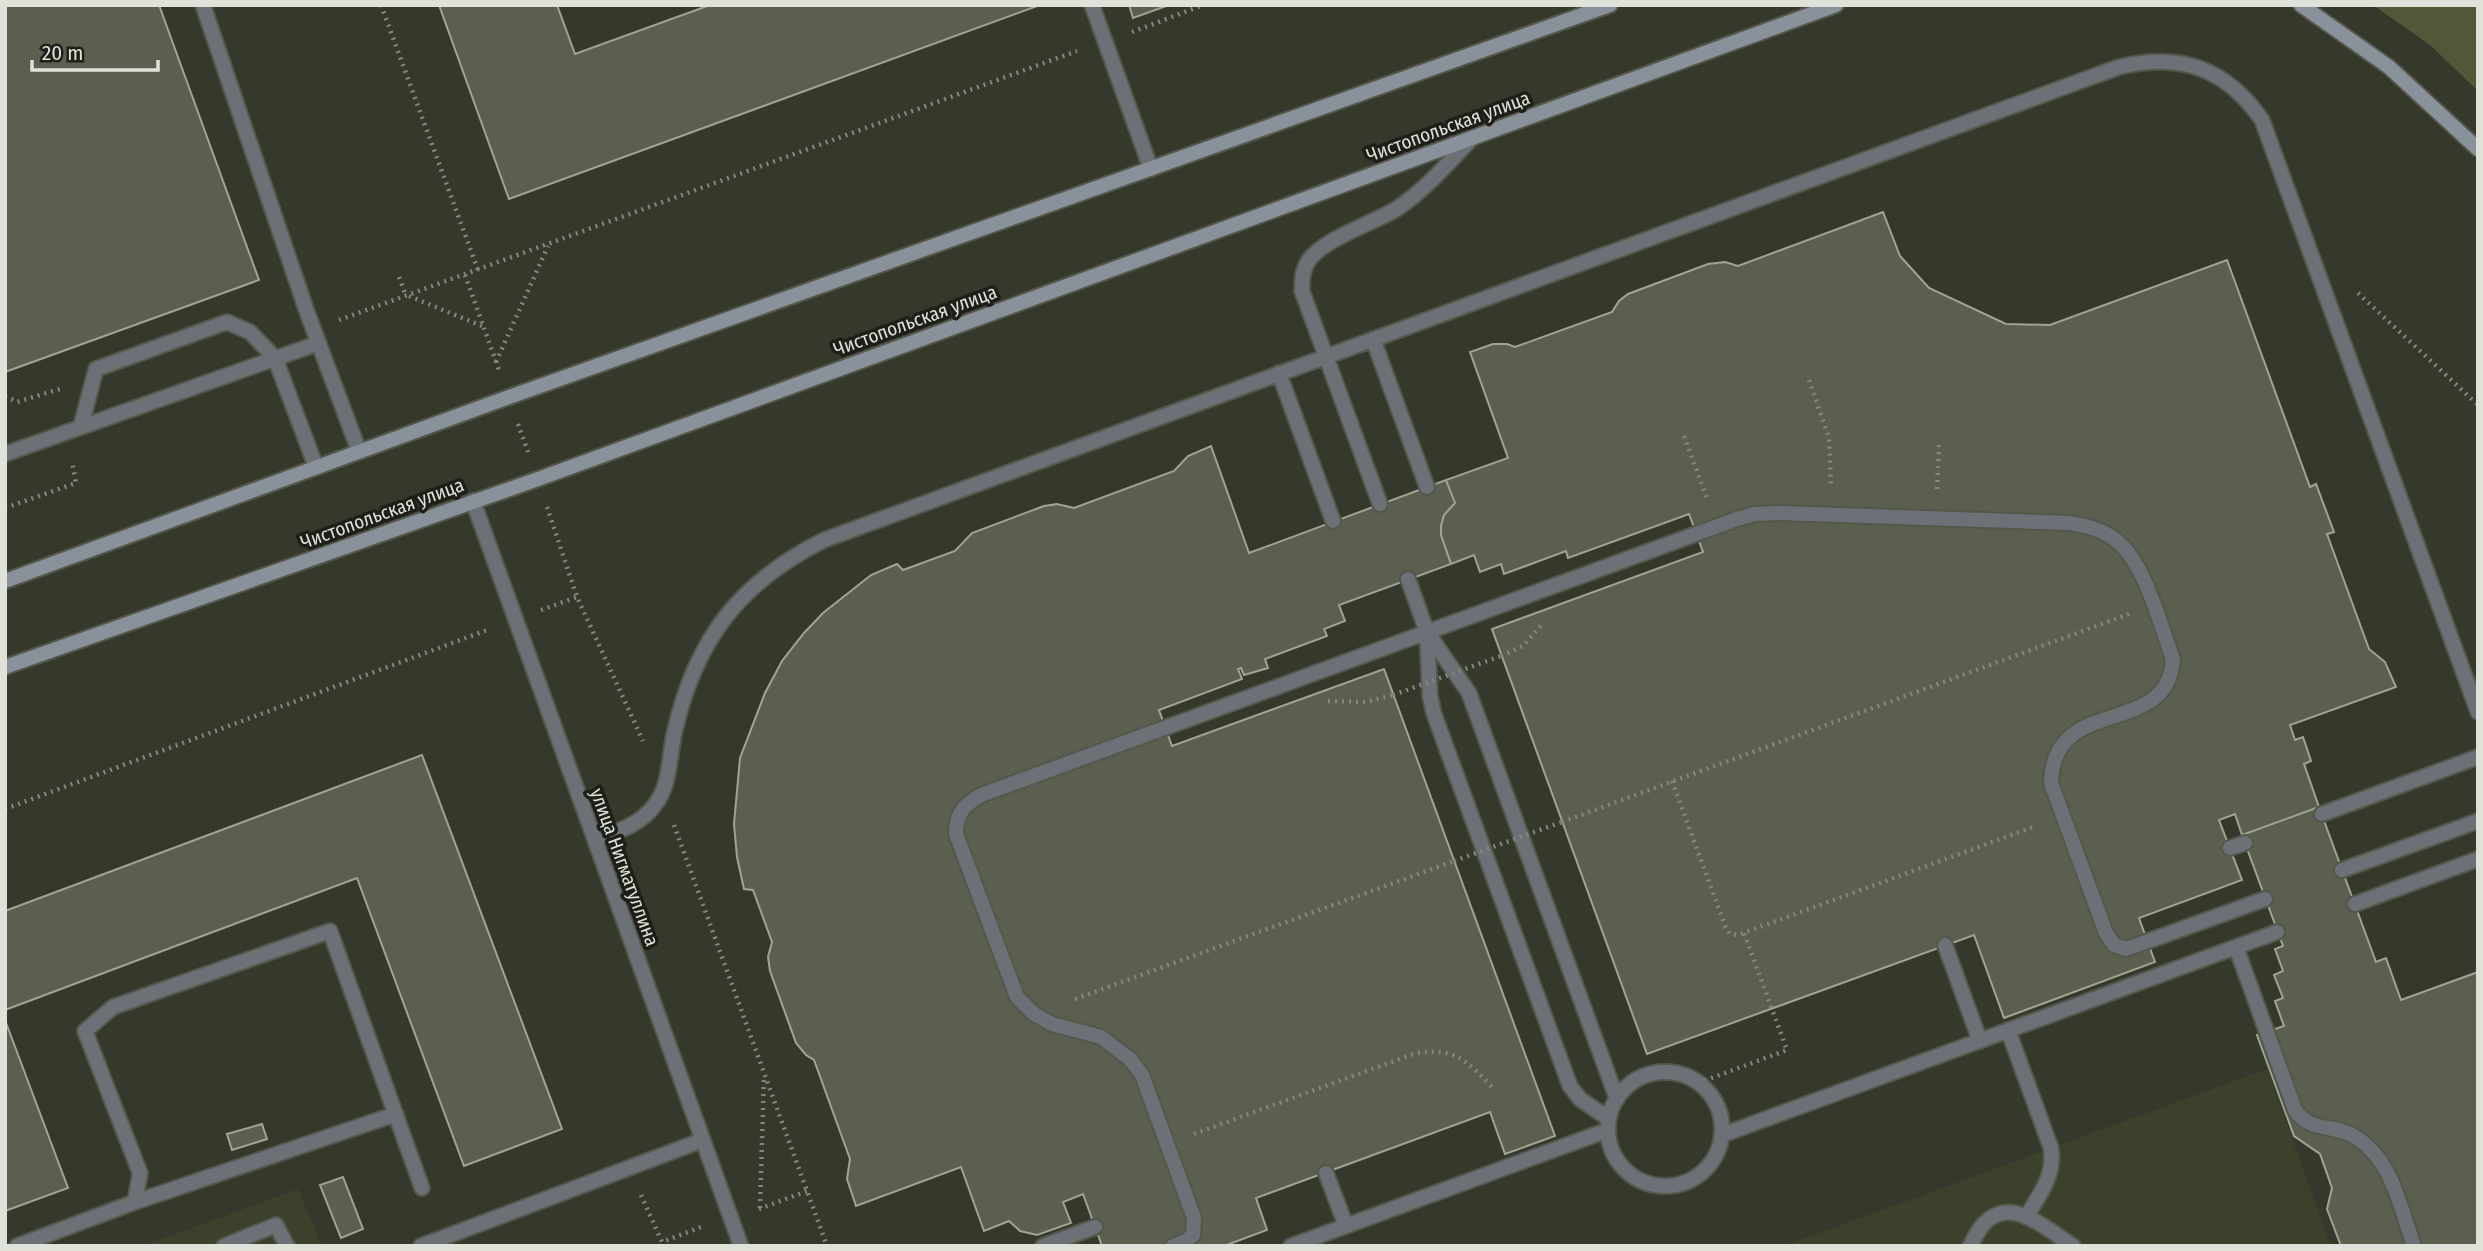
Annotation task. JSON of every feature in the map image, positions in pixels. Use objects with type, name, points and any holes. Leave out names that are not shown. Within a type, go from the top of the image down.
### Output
[{"type":"main road","points":[[5,581],[509,397],[1610,5]]},
{"type":"main road","name":"Чистопольская улица","points":[[5,667],[538,479],[1836,5]]},
{"type":"main road","points":[[2301,5],[2389,67],[2478,149]]},
{"type":"street","points":[[204,5],[307,312],[359,451]]},
{"type":"street","points":[[1092,5],[1151,169]]},
{"type":"street","points":[[595,840],[626,828],[654,807],[663,792],[682,697],[696,662],[720,622],[747,591],[796,553],[824,540],[1279,373],[2119,67],[2143,61],[2174,61],[2206,69],[2233,86],[2262,120],[2478,712]]},
{"type":"street","points":[[1380,504],[1302,292],[1302,278],[1310,259],[1322,248],[1399,207],[1416,194],[1473,137]]},
{"type":"street","points":[[81,426],[96,369],[228,322],[250,332],[275,358],[316,467]]},
{"type":"street","points":[[1373,339],[1427,487]]},
{"type":"street","points":[[5,454],[319,343]]},
{"type":"street","points":[[1279,373],[1334,522]]},
{"type":"street","name":"улица Нигматуллина","points":[[473,501],[741,1246]]},
{"type":"street","points":[[1172,1246],[1193,1235],[1195,1226],[1142,1075],[1130,1059],[1101,1037],[1052,1024],[1034,1014],[1017,997],[957,834],[959,812],[967,803],[981,795],[1737,519],[1765,513],[2069,523],[2093,527],[2112,536],[2139,567],[2173,659],[2167,686],[2158,696],[2144,705],[2082,728],[2066,738],[2051,765],[2050,783],[2106,933],[2119,947],[2126,949],[2265,899]]},
{"type":"street","points":[[1408,579],[1427,632],[1469,693],[1617,1099]]},
{"type":"street","points":[[1427,632],[1432,708],[1570,1086],[1580,1099],[1609,1124]]},
{"type":"street","points":[[2322,814],[2478,757]]},
{"type":"street","points":[[2342,870],[2478,821]]},
{"type":"street","points":[[2230,848],[2245,843]]},
{"type":"street","points":[[2354,904],[2478,859]]},
{"type":"street","points":[[135,1202],[140,1173],[85,1031],[113,1007],[330,931],[422,1188]]},
{"type":"street","points":[[1722,1135],[2277,932]]},
{"type":"street","points":[[1945,945],[1980,1041]]},
{"type":"street","points":[[2236,947],[2295,1110],[2306,1123],[2338,1129],[2364,1142],[2373,1151],[2384,1164],[2414,1246]]},
{"type":"street","points":[[2008,1030],[2051,1148],[2052,1158],[2048,1182],[2026,1217]]},
{"type":"street","points":[[1674,1073],[1698,1083],[1709,1093],[1717,1106],[1722,1135],[1719,1149],[1702,1172],[1691,1180],[1662,1186],[1648,1184],[1624,1169],[1616,1157],[1609,1124],[1617,1099],[1625,1088],[1648,1075],[1674,1073]]},
{"type":"street","points":[[17,1246],[135,1202],[396,1114]]},
{"type":"street","points":[[1291,1246],[1609,1124]]},
{"type":"street","points":[[421,1246],[463,1239],[629,1168],[703,1140]]},
{"type":"street","points":[[1326,1173],[1346,1226]]},
{"type":"street","points":[[1970,1246],[1992,1216],[2013,1212],[2073,1246]]},
{"type":"street","points":[[224,1246],[276,1225],[287,1246]]},
{"type":"street","points":[[1043,1246],[1095,1227]]},
{"type":"path","points":[[381,5],[478,270]]},
{"type":"path","points":[[307,312],[335,322],[1203,5]]},
{"type":"path","points":[[496,362],[548,245]]},
{"type":"path","points":[[464,275],[538,479],[577,597],[642,739],[663,792],[827,1246]]},
{"type":"path","points":[[399,277],[407,296],[483,326]]},
{"type":"path","points":[[2348,284],[2478,405]]},
{"type":"path","points":[[1809,380],[1831,447],[1830,515]]},
{"type":"path","points":[[1937,518],[1939,444]]},
{"type":"path","points":[[5,809],[577,597]]},
{"type":"path","points":[[1034,1014],[2153,606]]},
{"type":"path","points":[[1393,695],[1502,656]]},
{"type":"path","points":[[1672,781],[1726,928],[1733,935],[2063,816]]},
{"type":"path","points":[[1698,1083],[1787,1050],[1744,933]]},
{"type":"path","points":[[1167,1144],[1416,1053],[1430,1051],[1457,1056],[1469,1062],[1492,1087]]},
{"type":"path","points":[[764,1072],[760,1209],[807,1191]]},
{"type":"path","points":[[629,1168],[662,1242]]},
{"type":"shaded area","points":[[2373,5],[2478,5],[2478,91],[2430,45]]},
{"type":"shaded area","points":[[2267,1069],[2331,1246],[1784,1246]]},
{"type":"shaded area","points":[[298,1189],[322,1246],[143,1246]]},
{"type":"building","points":[[5,5],[159,5],[259,280],[5,372]]},
{"type":"building","points":[[439,5],[557,5],[575,54],[710,5],[1040,5],[509,199]]},
{"type":"building","points":[[1129,5],[1169,5],[1133,18]]},
{"type":"building","points":[[1883,212],[1900,256],[1929,288],[2006,324],[2050,325],[2227,260],[2310,487],[2316,484],[2334,532],[2327,534],[2369,649],[2385,662],[2396,687],[2290,725],[2295,740],[2303,737],[2311,761],[2304,764],[2319,807],[2242,835],[2235,814],[2219,820],[2242,880],[2139,918],[2155,962],[2004,1018],[1974,935],[1647,1054],[1492,629],[1703,552],[1689,514],[1568,558],[1566,551],[1504,574],[1501,564],[1480,572],[1474,555],[1451,564],[1441,535],[1444,515],[1455,503],[1446,480],[1508,458],[1470,352],[1493,344],[1515,347],[1612,312],[1628,294],[1708,264],[1725,262],[1738,266]]},
{"type":"building","points":[[1211,446],[1249,553],[1446,480],[1455,503],[1444,515],[1441,535],[1451,564],[1339,605],[1345,621],[1324,629],[1327,636],[1265,659],[1268,668],[1244,675],[1241,668],[1238,669],[1242,679],[1159,710],[1172,746],[1384,669],[1555,1136],[1505,1154],[1490,1112],[1256,1198],[1267,1230],[1224,1246],[1102,1246],[1083,1194],[1063,1202],[1071,1223],[1037,1235],[1020,1231],[1009,1221],[984,1231],[961,1167],[856,1206],[847,1179],[850,1159],[814,1060],[796,1043],[770,971],[768,957],[772,942],[753,890],[744,889],[737,857],[734,824],[740,758],[765,693],[782,661],[804,633],[823,613],[871,575],[897,564],[903,570],[955,551],[972,533],[1044,506],[1057,504],[1074,508],[1174,471],[1188,456]]},
{"type":"building","points":[[422,755],[562,1129],[464,1166],[357,878],[5,1010],[5,911]]},
{"type":"building","points":[[2319,807],[2376,962],[2386,958],[2401,1000],[2478,972],[2478,1246],[2341,1246],[2327,1209],[2332,1188],[2320,1154],[2294,1136],[2257,1035],[2284,1026],[2275,1001],[2283,998],[2274,975],[2283,971],[2275,949],[2283,946],[2242,835]]},
{"type":"building","points":[[5,1020],[68,1188],[5,1211]]},
{"type":"building","points":[[262,1124],[267,1139],[232,1150],[227,1134]]},
{"type":"building","points":[[343,1177],[363,1229],[341,1238],[320,1185]]}]
